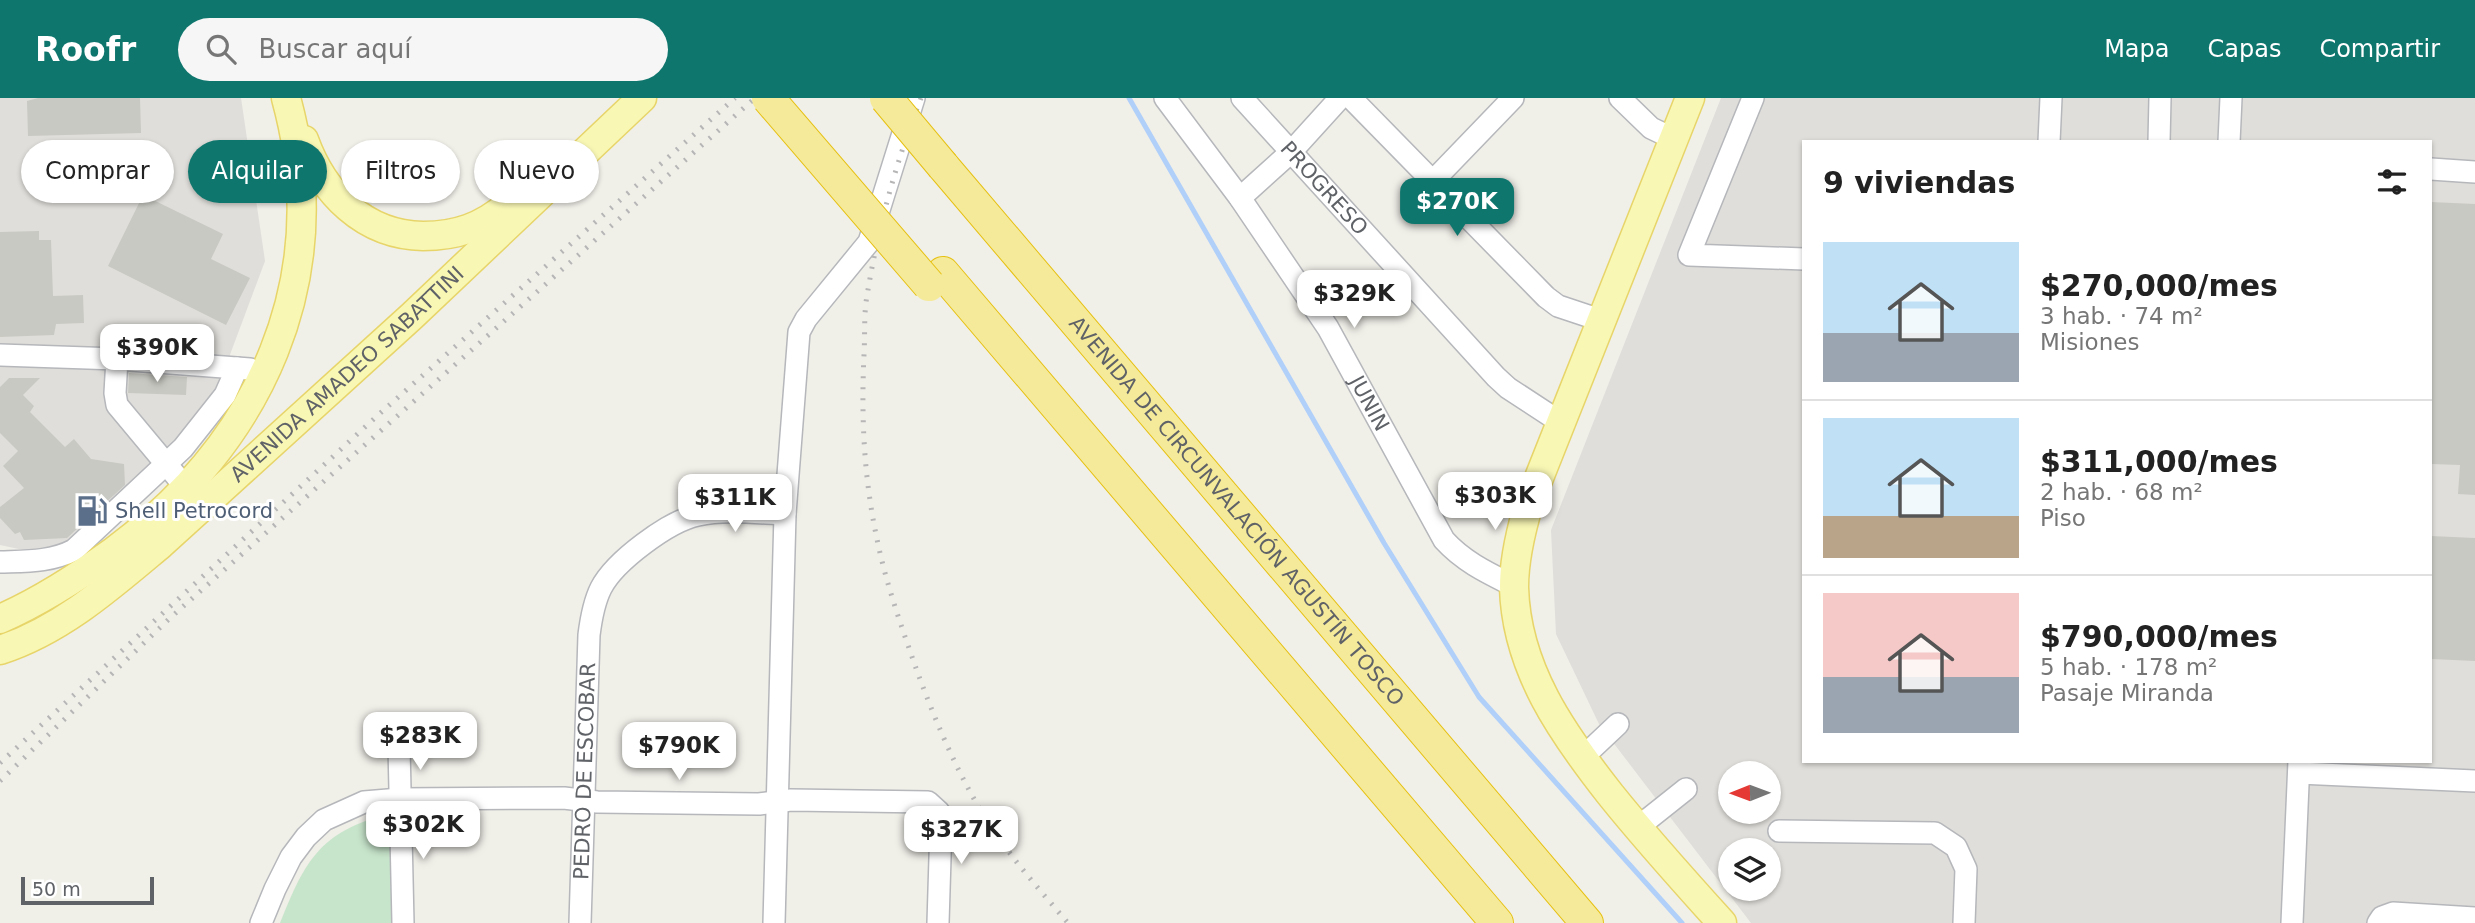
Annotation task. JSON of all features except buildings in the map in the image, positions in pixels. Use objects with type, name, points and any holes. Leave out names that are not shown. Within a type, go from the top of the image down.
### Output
[{"type":"highway","points":[[768,98],[936,279],[1497,923]]},
{"type":"highway","points":[[797,98],[936,279]]},
{"type":"highway","name":"AVENIDA DE CIRCUNVALACIÓN AGUSTÍN TOSCO","points":[[886,98],[951,160],[1371,671],[1587,923]]},
{"type":"highway","points":[[913,98],[951,160]]},
{"type":"highway","points":[[1426,734],[1530,828],[1612,923]]},
{"type":"main road","points":[[287,98],[314,166],[323,181],[350,210],[379,227],[398,233],[438,236],[457,234],[488,221],[623,98]]},
{"type":"main road","name":"AVENIDA AMADEO SABATTINI","points":[[1,616],[45,597],[86,572],[159,515],[187,489],[227,439],[266,371],[286,318],[293,290],[301,228],[297,148],[287,98]]},
{"type":"main road","name":"AVENIDA AMADEO SABATTINI","points":[[0,650],[34,636],[62,620],[119,580],[412,316],[642,98]]},
{"type":"main road","points":[[1690,98],[1529,503],[1522,526],[1514,586],[1518,623],[1527,661],[1545,702],[1582,758],[1637,828],[1722,923]]},
{"type":"street","points":[[774,923],[785,514],[799,332],[869,242],[913,98]]},
{"type":"street","name":"JUNIN","points":[[1165,98],[1240,198],[1328,328],[1444,540],[1474,566],[1514,586]]},
{"type":"street","name":"PROGRESO","points":[[1242,98],[1496,377],[1560,422]]},
{"type":"street","points":[[1240,198],[1291,152],[1340,98]]},
{"type":"street","points":[[1351,98],[1546,297],[1558,306],[1600,320]]},
{"type":"street","points":[[1432,182],[1513,98]]},
{"type":"street","points":[[1620,98],[1651,128],[1674,139]]},
{"type":"street","points":[[1753,98],[1689,255],[1802,259]]},
{"type":"street","points":[[2049,140],[2051,98]]},
{"type":"street","points":[[2159,140],[2161,98]]},
{"type":"street","points":[[2229,140],[2231,98]]},
{"type":"street","points":[[2432,169],[2475,172]]},
{"type":"street","points":[[0,355],[117,359],[266,371]]},
{"type":"street","points":[[117,359],[117,405],[187,489]]},
{"type":"street","points":[[0,562],[47,560],[74,550],[183,449],[214,412],[237,368]]},
{"type":"street","name":"PEDRO DE ESCOBAR","points":[[580,923],[589,635],[597,597],[610,576],[663,529],[681,520],[711,513],[785,514]]},
{"type":"street","points":[[1582,758],[1618,724]]},
{"type":"street","points":[[399,746],[403,923]]},
{"type":"street","points":[[2292,923],[2299,767],[2475,781]]},
{"type":"street","points":[[1637,828],[1686,789]]},
{"type":"street","points":[[261,923],[291,857],[306,837],[324,820],[364,802],[400,799],[564,798],[597,802],[928,802],[939,812],[941,825],[938,923]]},
{"type":"street","points":[[1779,831],[1935,833],[1956,847],[1966,869],[1964,923]]},
{"type":"street","points":[[2378,923],[2382,917],[2393,913],[2475,918]]},
{"type":"shaded area","points":[[0,98],[241,98],[247,140],[188,140],[188,203],[256,203],[265,261],[194,451],[71,560],[0,545]]},
{"type":"shaded area","points":[[1721,98],[2475,98],[2475,923],[1751,923],[1734,901],[1781,901],[1781,838],[1718,838],[1718,880],[1599,724],[1556,634],[1551,530]]},
{"type":"green space","points":[[381,816],[395,823],[397,923],[280,923],[296,885],[315,855],[341,832]]},
{"type":"waterway","points":[[1129,98],[1384,543],[1479,697],[1682,923]]},
{"type":"railway","points":[[0,763],[377,416],[735,98]]},
{"type":"railway","points":[[0,781],[169,619],[755,98]]},
{"type":"railway","points":[[921,98],[888,198],[866,302],[863,425],[873,516],[885,573],[900,622],[952,757],[998,837],[1068,923]]},
{"type":"place","name":"Shell Petrocord","points":[[92,511]]}]
